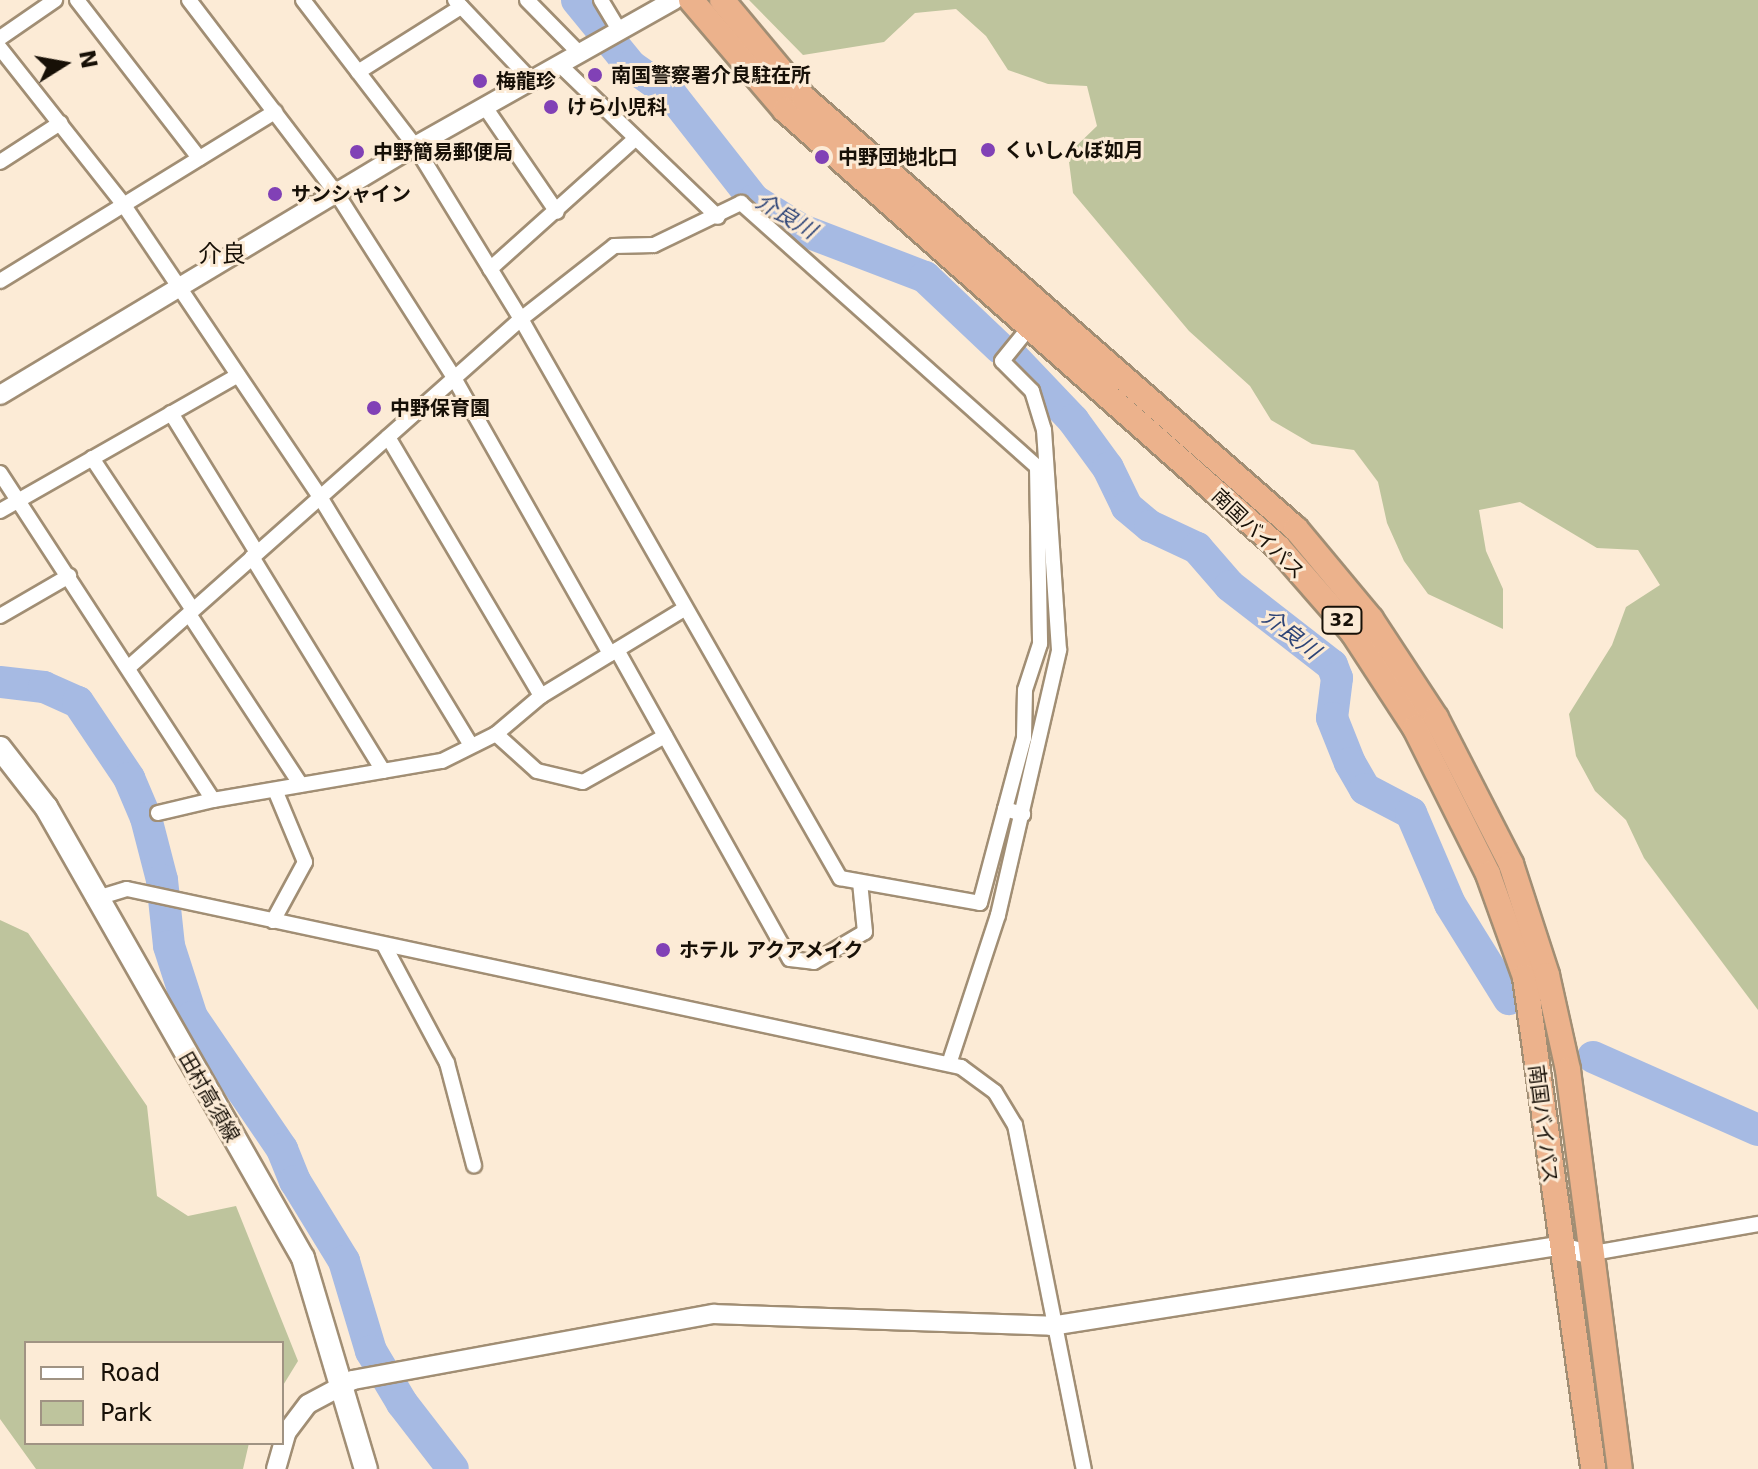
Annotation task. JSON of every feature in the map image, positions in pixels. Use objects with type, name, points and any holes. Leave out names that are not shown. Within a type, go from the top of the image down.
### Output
[{"type":"highway","name":"南国バイパス","points":[[691,0],[785,110],[1028,329],[1278,547],[1353,633],[1429,752],[1488,874],[1525,977],[1558,1246],[1593,1469]]},
{"type":"highway","name":"南国バイパス","points":[[722,0],[804,98],[1296,529],[1371,619],[1436,718],[1511,864],[1547,975],[1568,1070],[1588,1254],[1620,1469]]},
{"type":"main road","name":"田村高須線","points":[[0,748],[46,807],[94,899],[303,1258],[344,1384],[366,1469]]},
{"type":"street","points":[[0,38],[55,0]]},
{"type":"street","points":[[77,0],[199,158]]},
{"type":"street","points":[[189,0],[337,194],[454,378],[665,736],[790,959],[814,962],[865,932],[860,882]]},
{"type":"street","points":[[129,667],[521,319],[614,246],[654,245],[718,217],[741,203],[1037,467],[1040,644],[1025,690],[1024,738],[980,903],[840,878],[521,319],[415,146],[303,0]]},
{"type":"street","points":[[527,0],[588,49]]},
{"type":"street","points":[[601,0],[616,32]]},
{"type":"street","points":[[0,395],[415,146],[674,0]]},
{"type":"street","points":[[358,72],[458,3],[532,81]]},
{"type":"street","points":[[0,48],[123,204],[320,497],[470,744]]},
{"type":"street","points":[[560,65],[718,217]]},
{"type":"street","points":[[485,107],[557,212]]},
{"type":"street","points":[[0,281],[275,112]]},
{"type":"street","points":[[0,162],[60,123]]},
{"type":"street","points":[[490,269],[636,138]]},
{"type":"street","points":[[950,1061],[988,948],[1023,814],[1045,693],[1059,650],[1044,430],[1032,391],[1002,361],[1028,329]]},
{"type":"street","points":[[0,511],[238,375]]},
{"type":"street","points":[[171,413],[383,771]]},
{"type":"street","points":[[388,437],[541,696]]},
{"type":"street","points":[[92,458],[301,785]]},
{"type":"street","points":[[0,473],[213,800]]},
{"type":"street","points":[[0,616],[69,576]]},
{"type":"street","points":[[158,813],[213,800],[442,761],[470,744],[496,734],[541,696],[684,609]]},
{"type":"street","points":[[496,734],[537,771],[583,782],[665,736]]},
{"type":"street","points":[[273,921],[305,862],[275,790]]},
{"type":"street","points":[[1005,809],[1023,814]]},
{"type":"street","points":[[94,899],[121,889],[164,897],[950,1061],[995,1092],[1015,1125],[1084,1469]]},
{"type":"street","points":[[384,945],[447,1063],[474,1165]]},
{"type":"street","points":[[276,1469],[295,1419],[308,1404],[344,1384],[370,1376],[714,1314],[1055,1326],[1558,1246],[1588,1254],[1758,1224]]},
{"type":"green space","points":[[749,0],[1758,0],[1758,1010],[1644,858],[1626,820],[1595,791],[1576,756],[1569,714],[1612,645],[1626,607],[1660,585],[1638,550],[1597,548],[1520,502],[1479,510],[1486,551],[1503,589],[1503,629],[1428,594],[1404,561],[1387,523],[1378,482],[1354,450],[1312,444],[1271,420],[1250,386],[1189,331],[1073,193],[1068,154],[1097,126],[1087,86],[1048,84],[1008,70],[986,36],[956,9],[915,13],[884,42],[803,55]]},
{"type":"green space","points":[[0,920],[28,933],[147,1106],[157,1196],[188,1216],[236,1206],[298,1361],[284,1384],[284,1341],[24,1341],[24,1445],[249,1445],[243,1469],[36,1469],[0,1419]]},
{"type":"waterway","name":"介良川","points":[[577,0],[631,66],[671,94],[754,200],[802,230],[925,277],[1000,348]]},
{"type":"waterway","name":"介良川","points":[[1014,358],[1073,420],[1108,468],[1127,507],[1150,526],[1197,548],[1230,586],[1332,665],[1337,678],[1332,718],[1350,763],[1365,789],[1411,813],[1450,904],[1509,999]]},
{"type":"waterway","points":[[0,682],[44,687],[78,702],[129,778],[146,818],[162,880],[169,946],[192,1017],[282,1149],[295,1181],[344,1261],[371,1351],[402,1403],[453,1469]]},
{"type":"waterway","name":"介良川","points":[[1593,1057],[1758,1130]]},
{"type":"place","name":"南国警察署介良駐在所","points":[[595,75]]},
{"type":"place","name":"梅龍珍","points":[[480,81]]},
{"type":"place","name":"けら小児科","points":[[551,107]]},
{"type":"place","name":"くいしんぼ如月","points":[[988,150]]},
{"type":"place","name":"中野簡易郵便局","points":[[357,152]]},
{"type":"place","name":"中野団地北口","points":[[822,157]]},
{"type":"place","name":"サンシャイン","points":[[275,194]]},
{"type":"place","name":"中野保育園","points":[[374,408]]},
{"type":"place","name":"ホテル アクアメイク","points":[[663,950]]},
{"type":"district","name":"介良","points":[[222,255]]}]
